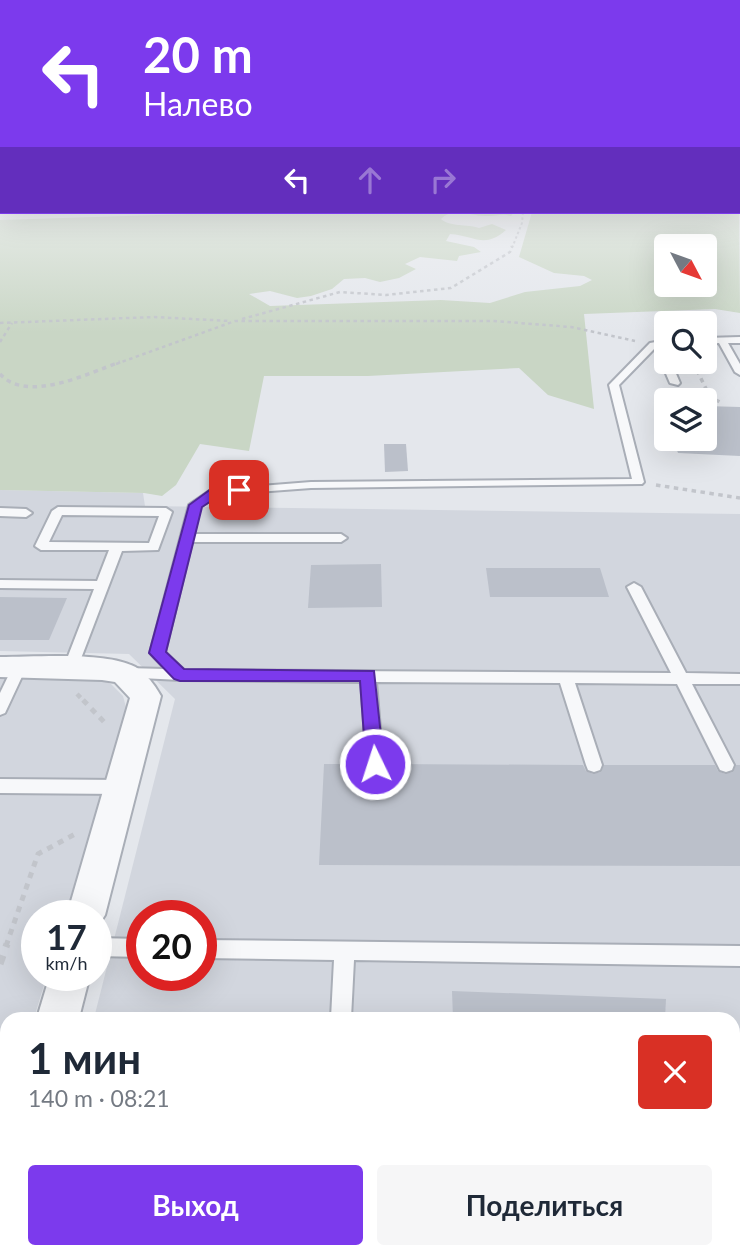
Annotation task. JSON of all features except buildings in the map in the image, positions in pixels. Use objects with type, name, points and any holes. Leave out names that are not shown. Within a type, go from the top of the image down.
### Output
[{"type":"street","points":[[9,668],[102,669],[140,681],[121,787],[90,900]]},
{"type":"street","points":[[60,1012],[65,991]]},
{"type":"lane","points":[[717,340],[740,340]]},
{"type":"lane","points":[[722,340],[740,372]]},
{"type":"lane","points":[[140,681],[157,653],[195,505],[215,492],[311,485],[638,482],[614,385],[654,349]]},
{"type":"lane","points":[[671,374],[675,383]]},
{"type":"lane","points":[[58,511],[166,512],[154,547],[117,547],[41,546],[58,511]]},
{"type":"lane","points":[[0,512],[26,513]]},
{"type":"lane","points":[[187,538],[341,538]]},
{"type":"lane","points":[[69,669],[117,547]]},
{"type":"lane","points":[[0,584],[102,585]]},
{"type":"lane","points":[[634,587],[726,765]]},
{"type":"lane","points":[[157,653],[180,675]]},
{"type":"lane","points":[[0,709],[9,668]]},
{"type":"lane","points":[[140,681],[180,675],[740,678]]},
{"type":"lane","points":[[368,675],[375,764]]},
{"type":"lane","points":[[565,677],[594,765]]},
{"type":"lane","points":[[0,786],[121,787]]},
{"type":"lane","points":[[217,949],[740,956]]},
{"type":"lane","points":[[341,1012],[344,953]]},
{"type":"path","points":[[0,374],[8,383],[24,387],[57,385],[235,321],[340,292],[386,295],[451,288],[510,252],[523,216]]},
{"type":"path","points":[[0,323],[154,317],[235,321],[494,321],[571,327],[654,343]]},
{"type":"path","points":[[0,342],[13,322]]},
{"type":"path","points":[[699,374],[710,397],[720,402]]},
{"type":"path","points":[[638,482],[740,498]]},
{"type":"shaded area","points":[[0,490],[143,493],[145,506],[740,514],[740,1012],[96,1012],[101,991],[112,991],[112,947],[175,699],[129,654],[0,651]]},
{"type":"shaded area","points":[[0,678],[96,678],[111,684],[123,696],[127,711],[70,900],[21,900],[21,991],[42,991],[36,1012],[0,1012]]},
{"type":"green space","points":[[136,216],[445,216],[441,219],[449,223],[479,228],[492,224],[506,230],[492,239],[485,240],[450,234],[446,241],[474,247],[481,252],[459,256],[457,261],[420,257],[405,264],[416,269],[399,278],[380,282],[365,278],[344,279],[332,289],[297,298],[270,291],[249,294],[270,306],[441,300],[490,303],[525,292],[580,286],[592,280],[584,276],[554,273],[519,257],[531,216],[739,216],[740,313],[715,309],[584,314],[594,409],[548,395],[519,368],[368,376],[264,376],[249,451],[200,444],[176,485],[162,496],[144,493],[0,490],[0,220]]},
{"type":"route","points":[[239,490],[215,492],[195,505],[157,653],[180,675],[368,675],[375,764]]}]
